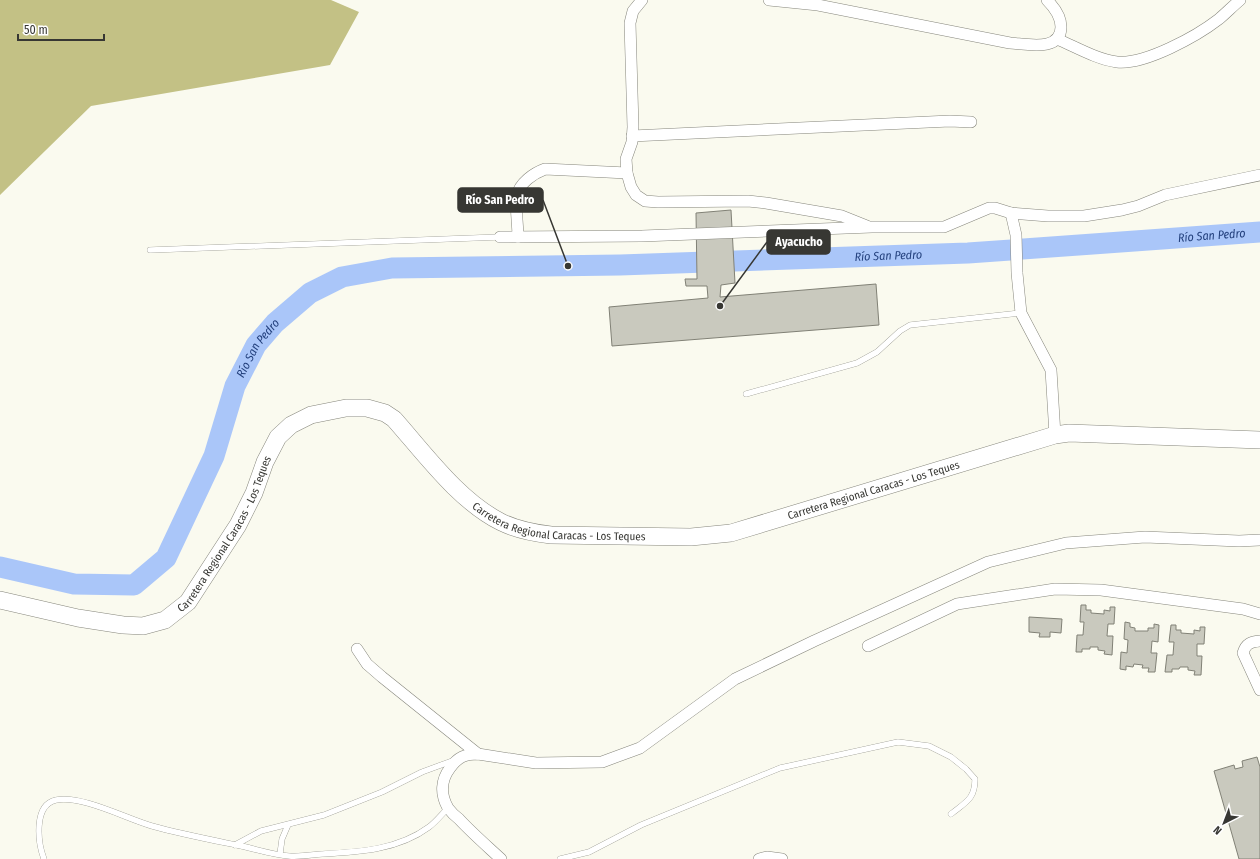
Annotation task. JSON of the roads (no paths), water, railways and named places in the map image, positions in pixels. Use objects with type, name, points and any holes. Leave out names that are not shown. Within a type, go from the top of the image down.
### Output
[{"type":"main road","name":"Carretera Regional Caracas - Los Teques","points":[[0,600],[78,618],[123,624],[143,626],[165,620],[188,602],[238,525],[254,493],[265,462],[278,437],[291,425],[311,415],[346,408],[367,408],[385,413],[394,419],[450,482],[473,504],[501,522],[528,532],[551,535],[691,537],[731,534],[1056,435],[1069,433],[1260,440]]},
{"type":"street","points":[[642,0],[633,12],[630,23],[632,142],[626,159],[627,173],[631,187],[636,195],[645,201],[658,202],[760,202],[842,216],[872,227]]},
{"type":"street","points":[[769,0],[818,5],[1010,43],[1048,44],[1058,39],[1061,33],[1061,24],[1057,13],[1047,0]]},
{"type":"street","points":[[1058,39],[1103,59],[1127,63],[1140,60],[1190,37],[1219,19],[1240,0]]},
{"type":"street","points":[[632,136],[950,121],[971,122]]},
{"type":"street","points":[[518,237],[517,195],[525,181],[536,172],[545,170],[627,173]]},
{"type":"street","points":[[500,237],[642,236],[872,227],[944,226],[989,208],[995,208],[1011,213],[1048,216],[1084,216],[1128,209],[1165,195],[1260,175]]},
{"type":"street","points":[[1011,213],[1016,235],[1017,272],[1021,313],[1051,370],[1056,435]]},
{"type":"street","points":[[502,859],[467,828],[448,808],[442,789],[442,782],[456,760],[461,756],[478,754],[536,763],[602,762],[640,748],[735,679],[814,641],[988,562],[1066,543],[1137,537],[1239,541],[1260,540]]},
{"type":"street","points":[[868,646],[956,604],[1055,589],[1101,590],[1243,609],[1260,614]]},
{"type":"street","points":[[1260,641],[1250,642],[1245,647],[1243,653],[1260,690]]},
{"type":"street","points":[[357,649],[367,664],[478,754]]},
{"type":"street","points":[[759,859],[766,857],[782,859]]},
{"type":"lane","points":[[150,250],[500,237]]},
{"type":"lane","points":[[746,394],[856,363],[877,352],[900,331],[910,325],[1021,313]]},
{"type":"lane","points":[[560,859],[589,852],[641,825],[780,768],[898,742],[929,746],[952,757],[975,778],[975,788],[972,797],[951,814]]},
{"type":"lane","points":[[235,844],[262,832],[324,815],[382,792],[422,772],[456,760]]},
{"type":"lane","points":[[44,859],[41,852],[39,821],[46,807],[57,800],[75,801],[89,804],[152,826],[288,856],[347,853],[378,849],[408,839],[425,830],[430,827],[448,808]]},
{"type":"lane","points":[[280,854],[282,839],[288,825]]},
{"type":"waterway","name":"Río San Pedro","points":[[0,567],[74,584],[134,585],[166,558],[214,456],[235,386],[256,345],[275,323],[310,293],[342,277],[392,268],[620,265],[968,253],[1260,232]]},
{"type":"place","name":"Río San Pedro","points":[[568,266]]},
{"type":"place","name":"Ayacucho","points":[[720,306]]}]
